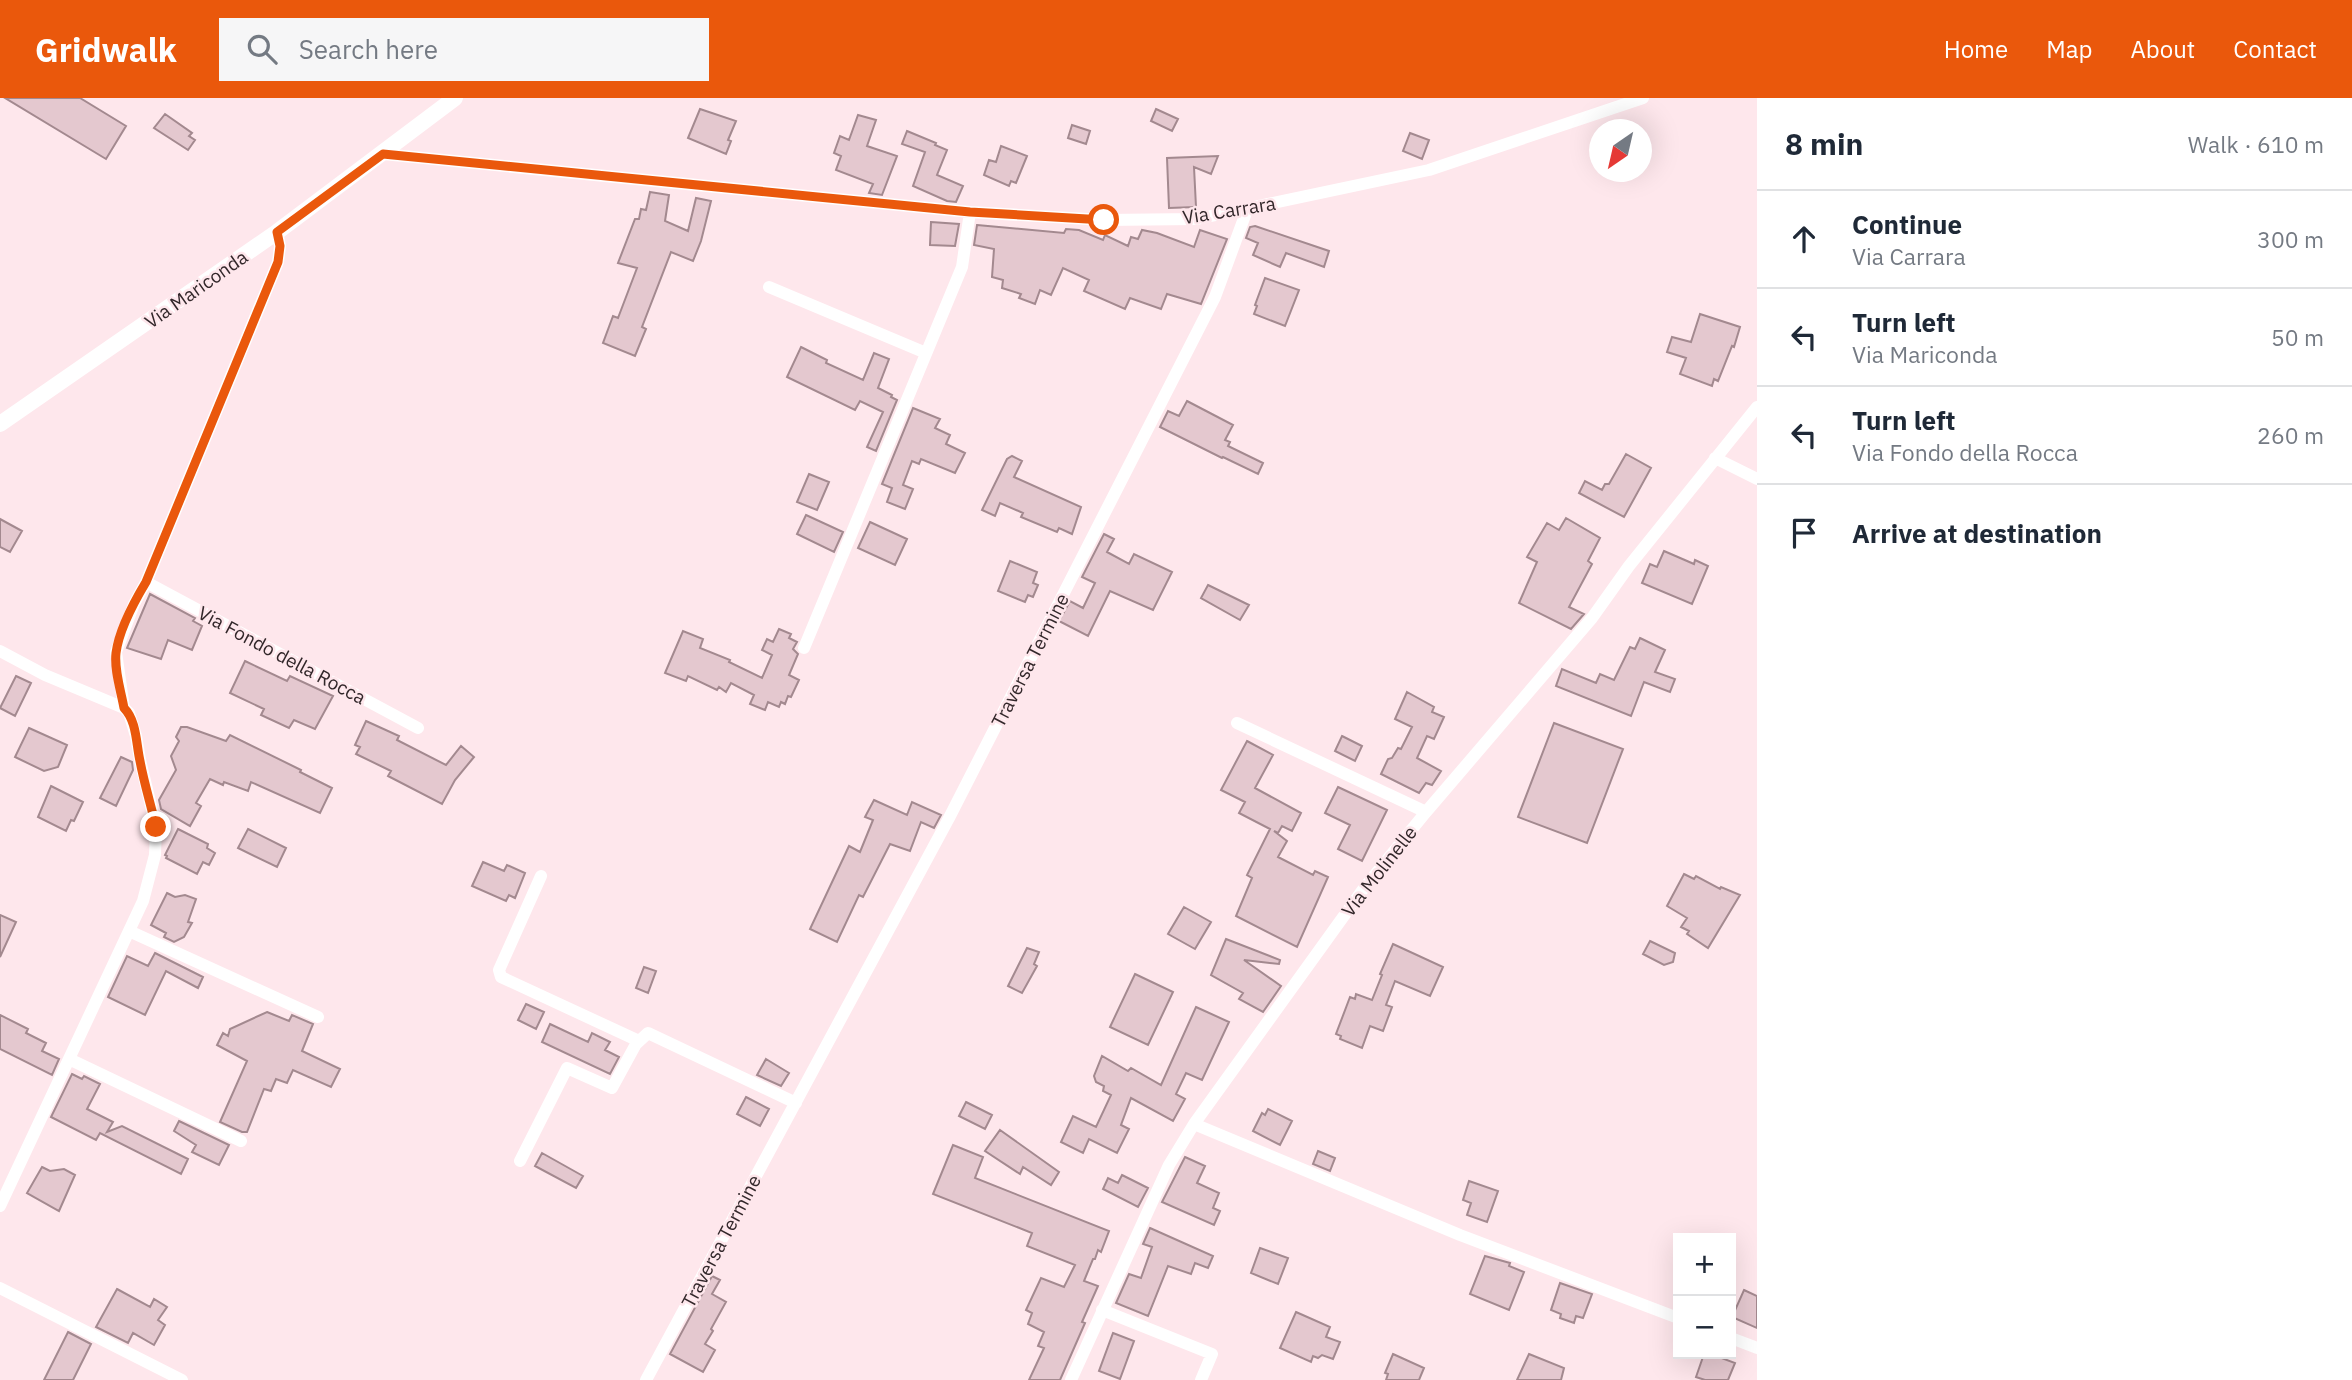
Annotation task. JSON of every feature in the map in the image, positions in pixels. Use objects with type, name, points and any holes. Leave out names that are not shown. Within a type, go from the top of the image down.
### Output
[{"type":"street","name":"Via Mariconda","points":[[0,424],[277,232],[455,98]]},
{"type":"street","name":"Via Carrara","points":[[383,154],[970,212],[1104,220],[1197,219],[1429,170],[1643,98]]},
{"type":"street","name":"Traversa Termine","points":[[646,1380],[949,818],[1215,297],[1247,210]]},
{"type":"street","points":[[804,648],[962,267],[970,212]]},
{"type":"street","points":[[124,708],[116,652],[130,612],[146,582],[278,262],[280,246],[277,232]]},
{"type":"street","points":[[769,287],[926,353]]},
{"type":"street","name":"Via Molinelle","points":[[1071,1380],[1169,1165],[1194,1124],[1364,888],[1592,618],[1629,566],[1757,407]]},
{"type":"street","points":[[1715,458],[1757,479]]},
{"type":"street","name":"Via Fondo della Rocca","points":[[146,582],[418,728]]},
{"type":"street","points":[[0,651],[45,675],[124,708],[129,713],[156,827],[155,855],[143,901],[0,1206]]},
{"type":"street","points":[[1237,723],[1426,812]]},
{"type":"street","points":[[541,876],[499,970],[500,975],[639,1041]]},
{"type":"street","points":[[129,931],[318,1017]]},
{"type":"street","points":[[520,1161],[567,1068],[612,1088],[639,1041],[648,1033],[796,1102]]},
{"type":"street","points":[[69,1059],[241,1141]]},
{"type":"street","points":[[1194,1124],[1460,1235],[1673,1316]]},
{"type":"street","points":[[0,1288],[182,1380]]},
{"type":"street","points":[[1102,1310],[1212,1354],[1201,1380]]},
{"type":"street","points":[[1736,1340],[1757,1348]]},
{"type":"building","points":[[5,98],[80,98],[126,126],[106,159]]},
{"type":"building","points":[[700,109],[736,121],[728,140],[731,141],[726,154],[688,138]]},
{"type":"building","points":[[1156,109],[1178,119],[1172,131],[1151,121]]},
{"type":"building","points":[[165,114],[192,133],[189,136],[195,140],[188,150],[154,128]]},
{"type":"building","points":[[858,115],[876,120],[867,146],[897,156],[882,195],[869,193],[873,184],[836,170],[841,156],[834,153],[840,136],[849,140]]},
{"type":"building","points":[[1072,125],[1090,131],[1086,144],[1068,138]]},
{"type":"building","points":[[907,131],[947,150],[937,175],[963,186],[956,202],[947,201],[913,186],[925,152],[902,144]]},
{"type":"building","points":[[1410,133],[1429,140],[1422,159],[1403,151]]},
{"type":"building","points":[[1001,146],[1027,156],[1016,183],[1011,181],[1009,186],[984,175],[989,160],[996,162]]},
{"type":"building","points":[[1218,156],[1211,174],[1194,167],[1196,207],[1169,208],[1167,158]]},
{"type":"building","points":[[650,192],[669,195],[665,221],[688,231],[696,198],[711,201],[693,261],[671,252],[642,327],[646,329],[635,356],[603,343],[613,316],[618,318],[637,268],[618,263],[635,219],[639,219],[641,209],[646,210]]},
{"type":"building","points":[[931,222],[959,224],[955,246],[930,245]]},
{"type":"building","points":[[977,225],[1064,233],[1066,229],[1079,230],[1103,240],[1105,235],[1128,246],[1131,237],[1138,239],[1142,230],[1194,247],[1200,230],[1227,239],[1201,304],[1167,294],[1161,309],[1130,298],[1125,309],[1084,291],[1089,280],[1063,268],[1051,295],[1040,290],[1035,304],[1019,298],[1021,294],[1002,288],[1003,280],[992,277],[994,249],[974,245]]},
{"type":"building","points":[[1255,226],[1329,251],[1324,267],[1286,253],[1280,267],[1253,255],[1258,243],[1246,238],[1250,227]]},
{"type":"building","points":[[1265,278],[1299,290],[1285,326],[1254,314]]},
{"type":"building","points":[[1700,314],[1740,327],[1718,381],[1714,379],[1712,386],[1680,374],[1686,358],[1667,352],[1672,337],[1691,342]]},
{"type":"building","points":[[801,347],[827,360],[826,363],[863,380],[874,353],[889,359],[878,388],[897,400],[876,451],[867,447],[883,412],[860,401],[855,410],[787,377]]},
{"type":"building","points":[[1187,401],[1233,425],[1225,440],[1230,442],[1228,446],[1263,463],[1258,474],[1160,427],[1168,411],[1179,416]]},
{"type":"building","points":[[913,408],[940,419],[935,428],[950,435],[946,444],[965,453],[955,473],[921,459],[919,464],[912,461],[903,485],[913,489],[905,509],[887,502],[892,488],[882,484]]},
{"type":"building","points":[[1626,454],[1651,468],[1624,517],[1579,493],[1585,481],[1602,490],[1605,484],[1609,484]]},
{"type":"building","points":[[1012,456],[1022,461],[1014,477],[1081,507],[1072,534],[1059,528],[1057,532],[1021,517],[1023,513],[1000,503],[995,516],[982,510],[1007,459]]},
{"type":"building","points":[[809,474],[829,482],[817,510],[797,502]]},
{"type":"building","points":[[806,515],[843,532],[834,552],[797,534]]},
{"type":"building","points":[[1566,518],[1600,538],[1588,561],[1592,564],[1569,607],[1584,614],[1571,629],[1519,603],[1537,562],[1527,557],[1547,523],[1559,530]]},
{"type":"building","points":[[0,519],[22,531],[10,552],[0,547]]},
{"type":"building","points":[[870,522],[907,539],[895,565],[858,548]]},
{"type":"building","points":[[1104,534],[1114,539],[1107,552],[1129,564],[1134,554],[1172,572],[1153,610],[1110,591],[1088,636],[1059,621],[1070,601],[1083,608],[1095,583],[1082,577]]},
{"type":"building","points":[[1664,551],[1694,564],[1695,560],[1708,566],[1692,604],[1642,583],[1650,564],[1657,567]]},
{"type":"building","points":[[1010,561],[1037,572],[1033,583],[1038,585],[1033,597],[1028,595],[1025,602],[998,591]]},
{"type":"building","points":[[1208,585],[1249,605],[1240,620],[1201,598]]},
{"type":"building","points":[[150,594],[195,618],[193,621],[202,626],[192,650],[168,640],[161,659],[127,648]]},
{"type":"building","points":[[779,629],[791,634],[789,638],[797,642],[793,649],[798,654],[789,675],[799,680],[791,697],[788,696],[785,704],[781,702],[779,707],[768,702],[765,710],[750,704],[754,695],[731,683],[726,692],[688,676],[686,681],[665,673],[683,631],[703,639],[700,648],[730,660],[729,662],[762,678],[772,655],[762,650],[767,639],[773,642]]},
{"type":"building","points":[[1640,638],[1665,650],[1655,672],[1675,679],[1670,692],[1644,682],[1631,716],[1556,686],[1562,669],[1596,683],[1600,674],[1614,680],[1630,647],[1635,649]]},
{"type":"building","points":[[245,661],[287,681],[290,676],[333,696],[315,729],[294,720],[289,728],[261,715],[264,709],[230,693]]},
{"type":"building","points":[[16,676],[31,683],[15,716],[0,708]]},
{"type":"building","points":[[1407,692],[1434,707],[1432,712],[1444,717],[1434,739],[1427,736],[1417,758],[1441,771],[1432,785],[1426,783],[1419,793],[1381,774],[1388,759],[1392,758],[1398,748],[1401,749],[1412,727],[1395,719]]},
{"type":"building","points":[[366,721],[399,736],[397,740],[446,765],[461,746],[474,757],[455,780],[442,804],[388,776],[391,771],[356,754],[360,747],[355,745]]},
{"type":"building","points":[[1554,723],[1623,749],[1587,843],[1518,817]]},
{"type":"building","points":[[181,727],[226,741],[230,735],[332,788],[320,813],[251,782],[248,791],[210,779],[196,803],[201,806],[190,826],[161,809],[159,800],[176,770],[171,756],[179,741],[176,737]]},
{"type":"building","points":[[29,728],[67,745],[58,767],[44,771],[15,757]]},
{"type":"building","points":[[1342,736],[1362,746],[1355,761],[1335,751]]},
{"type":"building","points":[[1247,741],[1273,755],[1255,788],[1301,813],[1292,831],[1282,826],[1278,833],[1274,831],[1287,841],[1278,857],[1313,875],[1315,871],[1328,877],[1297,947],[1236,916],[1252,878],[1247,875],[1270,829],[1239,813],[1245,802],[1221,790]]},
{"type":"building","points":[[121,757],[132,762],[133,770],[116,806],[100,798]]},
{"type":"building","points":[[51,786],[83,802],[66,831],[38,817]]},
{"type":"building","points":[[1338,787],[1387,810],[1362,861],[1338,849],[1350,825],[1325,813]]},
{"type":"building","points":[[874,800],[907,815],[912,802],[941,815],[934,828],[921,822],[910,851],[890,844],[863,897],[859,895],[837,942],[810,929],[849,846],[860,852],[873,820],[865,817]]},
{"type":"building","points":[[178,829],[208,844],[207,848],[215,853],[209,865],[203,862],[197,874],[166,858]]},
{"type":"building","points":[[248,829],[286,848],[277,867],[238,848]]},
{"type":"building","points":[[483,862],[504,871],[507,865],[525,873],[515,898],[509,895],[506,901],[472,886]]},
{"type":"building","points":[[1684,874],[1694,879],[1696,876],[1720,889],[1721,887],[1740,895],[1708,948],[1681,927],[1687,918],[1667,906]]},
{"type":"building","points":[[167,893],[175,897],[185,895],[196,899],[188,922],[192,923],[184,937],[174,942],[164,937],[166,933],[151,925]]},
{"type":"building","points":[[1184,907],[1211,922],[1195,949],[1168,934]]},
{"type":"building","points":[[0,915],[16,922],[0,957]]},
{"type":"building","points":[[1226,939],[1280,960],[1279,964],[1244,960],[1281,986],[1263,1012],[1239,999],[1243,993],[1211,975]]},
{"type":"building","points":[[1650,941],[1675,953],[1673,962],[1664,965],[1643,954]]},
{"type":"building","points":[[1393,944],[1443,967],[1430,996],[1395,981],[1386,1005],[1392,1007],[1383,1031],[1370,1026],[1362,1048],[1340,1039],[1341,1036],[1336,1034],[1350,997],[1355,999],[1356,994],[1372,1000]]},
{"type":"building","points":[[1027,948],[1039,952],[1034,964],[1037,966],[1022,993],[1008,986]]},
{"type":"building","points":[[155,953],[203,977],[198,988],[166,971],[145,1015],[108,997],[127,956],[148,966]]},
{"type":"building","points":[[644,967],[656,971],[648,993],[636,988]]},
{"type":"building","points":[[1135,974],[1173,992],[1148,1045],[1110,1027]]},
{"type":"building","points":[[526,1004],[544,1012],[536,1029],[518,1020]]},
{"type":"building","points":[[1196,1007],[1229,1022],[1202,1080],[1186,1073],[1176,1094],[1185,1099],[1173,1121],[1131,1098],[1121,1125],[1129,1129],[1117,1153],[1089,1139],[1083,1153],[1061,1142],[1073,1116],[1096,1127],[1111,1095],[1103,1091],[1104,1086],[1096,1082],[1094,1076],[1102,1056],[1161,1085]]},
{"type":"building","points":[[267,1012],[289,1021],[292,1015],[313,1024],[302,1051],[340,1069],[331,1087],[293,1070],[287,1083],[276,1079],[271,1091],[264,1089],[247,1132],[242,1132],[220,1122],[247,1061],[217,1045],[223,1033],[228,1036],[230,1029]]},
{"type":"building","points":[[0,1015],[28,1029],[26,1033],[46,1043],[42,1051],[59,1059],[52,1075],[0,1049]]},
{"type":"building","points":[[550,1024],[588,1042],[592,1033],[610,1042],[605,1050],[619,1057],[610,1074],[542,1042]]},
{"type":"building","points":[[766,1059],[789,1073],[781,1086],[757,1075]]},
{"type":"building","points":[[72,1074],[82,1079],[84,1076],[100,1084],[87,1109],[113,1122],[107,1132],[122,1126],[188,1159],[181,1174],[100,1133],[96,1140],[51,1117]]},
{"type":"building","points":[[746,1097],[769,1109],[760,1126],[737,1114]]},
{"type":"building","points":[[966,1102],[992,1115],[985,1129],[959,1116]]},
{"type":"building","points":[[1268,1109],[1292,1121],[1280,1145],[1253,1131],[1262,1113],[1265,1115]]},
{"type":"building","points":[[179,1121],[229,1145],[219,1165],[192,1152],[196,1145],[174,1131]]},
{"type":"building","points":[[1000,1130],[1059,1172],[1051,1185],[1023,1167],[1020,1174],[985,1151]]},
{"type":"building","points":[[953,1145],[983,1157],[975,1178],[1109,1231],[1101,1252],[1098,1250],[1084,1281],[1098,1286],[1060,1380],[1029,1380],[1044,1348],[1038,1346],[1044,1332],[1028,1324],[1032,1313],[1026,1310],[1041,1278],[1064,1287],[1075,1265],[1027,1246],[1032,1233],[933,1194]]},
{"type":"building","points":[[1318,1151],[1335,1158],[1330,1171],[1313,1164]]},
{"type":"building","points":[[542,1153],[583,1176],[576,1188],[535,1166]]},
{"type":"building","points":[[1185,1157],[1205,1166],[1197,1183],[1219,1193],[1213,1208],[1220,1211],[1214,1225],[1162,1202]]},
{"type":"building","points":[[42,1167],[50,1171],[64,1169],[75,1175],[59,1211],[27,1193]]},
{"type":"building","points":[[1122,1175],[1148,1188],[1138,1207],[1103,1189],[1108,1178],[1118,1183]]},
{"type":"building","points":[[1469,1181],[1498,1191],[1487,1222],[1467,1215],[1471,1203],[1463,1200]]},
{"type":"building","points":[[1150,1228],[1213,1256],[1208,1268],[1195,1263],[1191,1274],[1168,1266],[1148,1316],[1116,1303],[1129,1274],[1141,1278],[1152,1247],[1143,1244]]},
{"type":"building","points":[[1260,1248],[1288,1258],[1278,1284],[1251,1273]]},
{"type":"building","points":[[1485,1256],[1510,1263],[1509,1266],[1524,1272],[1509,1310],[1470,1294]]},
{"type":"building","points":[[712,1276],[720,1280],[712,1294],[726,1302],[705,1344],[715,1350],[703,1372],[670,1354]]},
{"type":"building","points":[[1560,1283],[1592,1294],[1583,1318],[1576,1316],[1574,1323],[1560,1318],[1561,1314],[1551,1310]]},
{"type":"building","points":[[117,1289],[150,1307],[154,1299],[167,1307],[158,1320],[165,1325],[154,1345],[133,1333],[128,1343],[96,1327]]},
{"type":"building","points":[[1744,1290],[1757,1296],[1757,1328],[1736,1319],[1736,1308]]},
{"type":"building","points":[[1296,1312],[1330,1327],[1326,1337],[1340,1342],[1333,1359],[1322,1355],[1318,1358],[1313,1356],[1311,1362],[1280,1348]]},
{"type":"building","points":[[68,1332],[91,1344],[73,1380],[44,1380]]},
{"type":"building","points":[[1113,1333],[1134,1341],[1120,1379],[1099,1371]]},
{"type":"building","points":[[1393,1354],[1424,1368],[1419,1380],[1386,1380],[1388,1374],[1385,1373]]},
{"type":"building","points":[[1529,1354],[1564,1368],[1561,1380],[1517,1380]]},
{"type":"building","points":[[1702,1359],[1724,1359],[1735,1363],[1728,1380],[1705,1380],[1696,1377]]},
{"type":"route","points":[[156,827],[139,760],[136,736],[129,713],[124,708],[116,663],[120,637],[138,594],[146,582],[278,262],[280,246],[277,232],[383,154],[970,212],[1104,220]]}]
